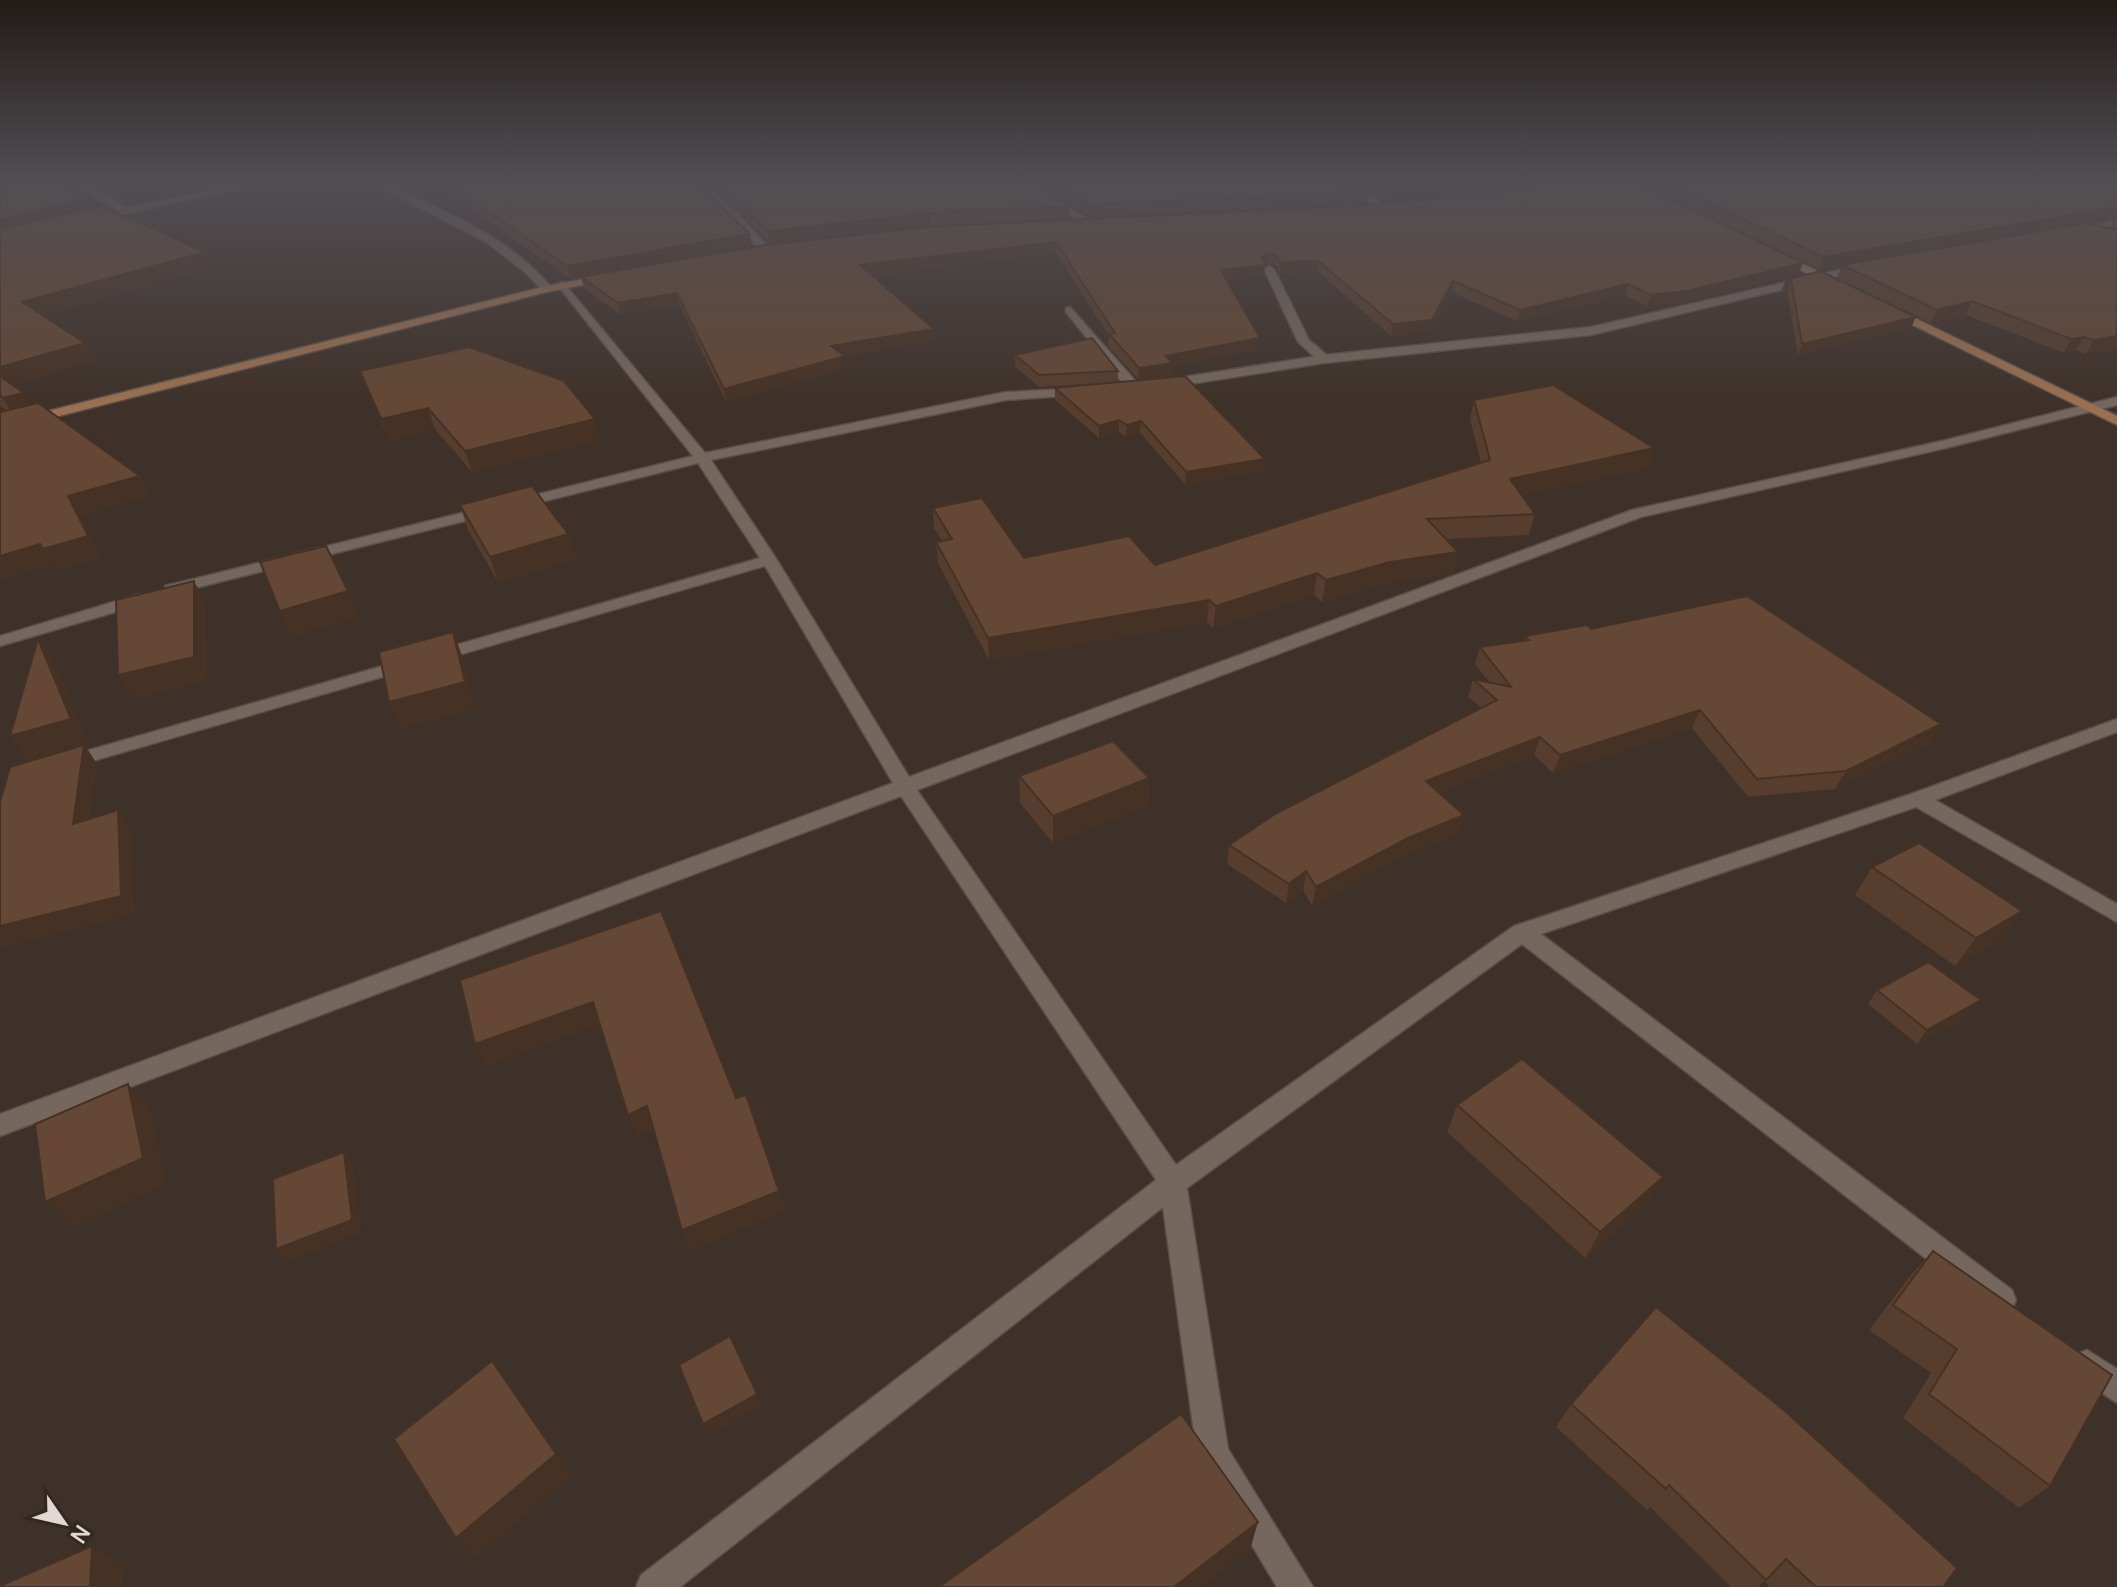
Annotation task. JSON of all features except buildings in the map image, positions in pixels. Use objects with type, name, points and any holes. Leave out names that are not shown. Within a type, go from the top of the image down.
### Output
[{"type":"street","points":[[515,257],[555,287],[702,458],[769,560],[903,784],[1173,1183],[1213,1454],[1296,1587]]},
{"type":"street","points":[[1781,257],[1847,289]]},
{"type":"street","points":[[1070,310],[1126,388],[1324,359],[1591,331],[1819,275],[1875,266]]},
{"type":"street","points":[[1269,269],[1304,342],[1324,359]]},
{"type":"street","points":[[0,411],[5,426],[555,287],[626,275]]},
{"type":"street","points":[[1875,303],[2117,421]]},
{"type":"street","points":[[0,641],[220,574],[702,458],[1006,396],[1091,391]]},
{"type":"street","points":[[0,1125],[903,784],[1637,513],[1946,444],[2117,401]]},
{"type":"street","points":[[45,769],[769,560]]},
{"type":"street","points":[[653,1587],[1173,1183],[1522,932],[1918,799],[2117,725]]},
{"type":"street","points":[[1918,799],[2117,914]]},
{"type":"street","points":[[1522,932],[2028,1320]]},
{"type":"street","points":[[2066,1349],[2117,1388]]}]
